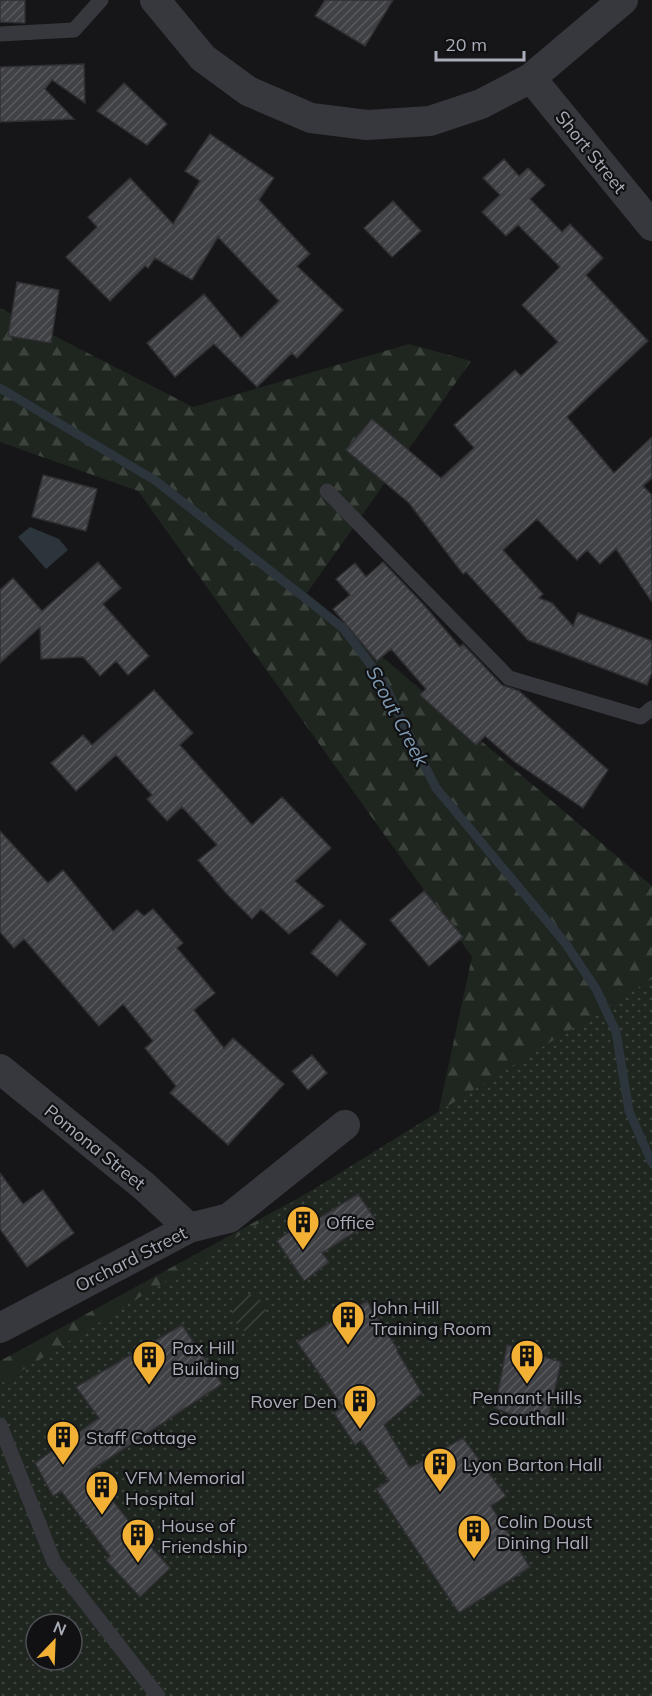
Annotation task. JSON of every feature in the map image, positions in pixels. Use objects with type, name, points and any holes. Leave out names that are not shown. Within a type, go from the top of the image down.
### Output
[{"type":"street","points":[[155,0],[203,58],[248,92],[311,118],[367,125],[430,121],[481,104],[531,78],[623,0]]},
{"type":"street","name":"Short Street","points":[[531,78],[652,226]]},
{"type":"street","name":"Pomona Street","points":[[0,1069],[145,1187],[189,1228]]},
{"type":"street","name":"Orchard Street","points":[[0,1328],[189,1228],[229,1218],[345,1125]]},
{"type":"lane","points":[[0,34],[74,30],[101,0]]},
{"type":"lane","points":[[327,491],[509,678],[641,717],[652,708]]},
{"type":"lane","points":[[0,1425],[54,1563],[158,1696]]},
{"type":"green space","points":[[0,308],[193,407],[409,344],[471,361],[307,593],[652,886],[652,1696],[0,1696],[0,1361],[436,1123],[472,957],[138,491],[0,442]]},
{"type":"green space","points":[[652,979],[652,1696],[0,1696],[0,1384]]},
{"type":"green space","points":[[254,1294],[264,1304],[268,1319],[257,1329],[244,1331],[234,1321],[231,1307],[239,1296]]},
{"type":"shaded area","points":[[30,527],[59,539],[68,550],[46,569],[18,537]]},
{"type":"building","points":[[0,0],[25,0],[25,23],[0,22]]},
{"type":"building","points":[[325,0],[393,0],[365,46],[315,16]]},
{"type":"building","points":[[84,64],[85,103],[52,80],[45,89],[74,119],[0,122],[0,67]]},
{"type":"building","points":[[124,83],[167,124],[147,145],[97,111]]},
{"type":"building","points":[[210,134],[274,178],[259,200],[310,254],[297,266],[343,310],[297,358],[292,353],[257,387],[214,344],[175,377],[147,343],[204,294],[241,338],[279,301],[218,237],[192,280],[155,258],[148,268],[145,266],[110,301],[66,257],[97,227],[88,217],[130,178],[173,224],[200,181],[185,171]]},
{"type":"building","points":[[504,159],[519,176],[528,168],[545,185],[530,199],[562,232],[570,224],[603,258],[586,275],[648,341],[567,417],[614,473],[652,437],[652,478],[643,486],[652,495],[652,602],[616,549],[600,564],[587,550],[577,560],[537,519],[503,550],[543,594],[539,598],[552,603],[573,626],[578,613],[652,641],[652,672],[647,685],[528,640],[466,572],[463,574],[409,503],[346,450],[372,419],[441,478],[474,448],[454,425],[515,370],[521,376],[558,342],[522,305],[560,267],[518,225],[506,236],[482,212],[500,195],[483,178]]},
{"type":"building","points":[[393,201],[421,231],[392,257],[364,228]]},
{"type":"building","points":[[17,282],[59,290],[51,343],[8,336]]},
{"type":"building","points":[[43,475],[97,489],[86,531],[32,517]]},
{"type":"building","points":[[98,562],[121,588],[103,604],[149,656],[128,675],[116,661],[100,676],[83,657],[41,659],[40,627],[0,663],[0,590],[13,578],[42,611]]},
{"type":"building","points":[[383,562],[460,647],[463,644],[502,685],[519,691],[608,770],[583,808],[515,762],[485,736],[476,745],[420,695],[426,689],[391,649],[377,661],[333,609],[350,595],[336,579],[355,563],[366,577]]},
{"type":"building","points":[[154,690],[193,733],[180,745],[252,825],[282,797],[331,848],[295,881],[324,906],[289,934],[261,909],[252,919],[226,893],[198,860],[217,845],[182,807],[167,821],[147,799],[152,795],[116,755],[76,791],[51,763],[83,735],[92,745]]},
{"type":"building","points":[[0,831],[48,883],[63,870],[113,931],[137,910],[144,916],[153,909],[183,943],[177,948],[215,993],[194,1010],[224,1048],[233,1038],[284,1084],[228,1145],[170,1093],[176,1086],[145,1048],[153,1041],[123,1004],[99,1026],[24,939],[14,948],[0,932]]},
{"type":"building","points":[[424,891],[463,937],[429,966],[390,920]]},
{"type":"building","points":[[340,920],[366,944],[337,976],[311,953]]},
{"type":"building","points":[[312,1055],[327,1073],[308,1090],[292,1071]]},
{"type":"building","points":[[0,1173],[23,1204],[43,1190],[74,1233],[27,1267],[0,1229]]},
{"type":"building","points":[[358,1194],[375,1219],[322,1253],[329,1262],[304,1281],[277,1241],[302,1223],[305,1227]]},
{"type":"building","points":[[367,1301],[422,1393],[384,1425],[410,1468],[463,1438],[506,1496],[491,1506],[530,1567],[459,1613],[376,1489],[389,1481],[361,1440],[355,1445],[334,1413],[343,1407],[297,1342]]},
{"type":"building","points":[[182,1325],[222,1384],[90,1471],[134,1528],[170,1568],[140,1597],[106,1560],[110,1556],[61,1491],[53,1496],[35,1463],[99,1418],[76,1387]]},
{"type":"building","name":"Pennant Hills Scouthall","points":[[507,1345],[561,1362],[546,1428],[495,1408]]},
{"type":"waterway","name":"Scout Creek","points":[[0,388],[156,481],[343,628],[382,680],[436,788],[566,944],[596,989],[616,1032],[629,1111],[652,1163]]},
{"type":"place","name":"Office","points":[[303,1251]]},
{"type":"place","name":"John Hill Training Room","points":[[348,1346]]},
{"type":"place","name":"Pennant Hills Scouthall","points":[[527,1385]]},
{"type":"place","name":"Pax Hill Building","points":[[149,1386]]},
{"type":"place","name":"Rover Den","points":[[360,1430]]},
{"type":"place","name":"Staff Cottage","points":[[63,1466]]},
{"type":"place","name":"Lyon Barton Hall","points":[[440,1493]]},
{"type":"place","name":"VFM Memorial Hospital","points":[[102,1516]]},
{"type":"place","name":"Colin Doust Dining Hall","points":[[474,1560]]},
{"type":"place","name":"House of Friendship","points":[[138,1564]]}]
